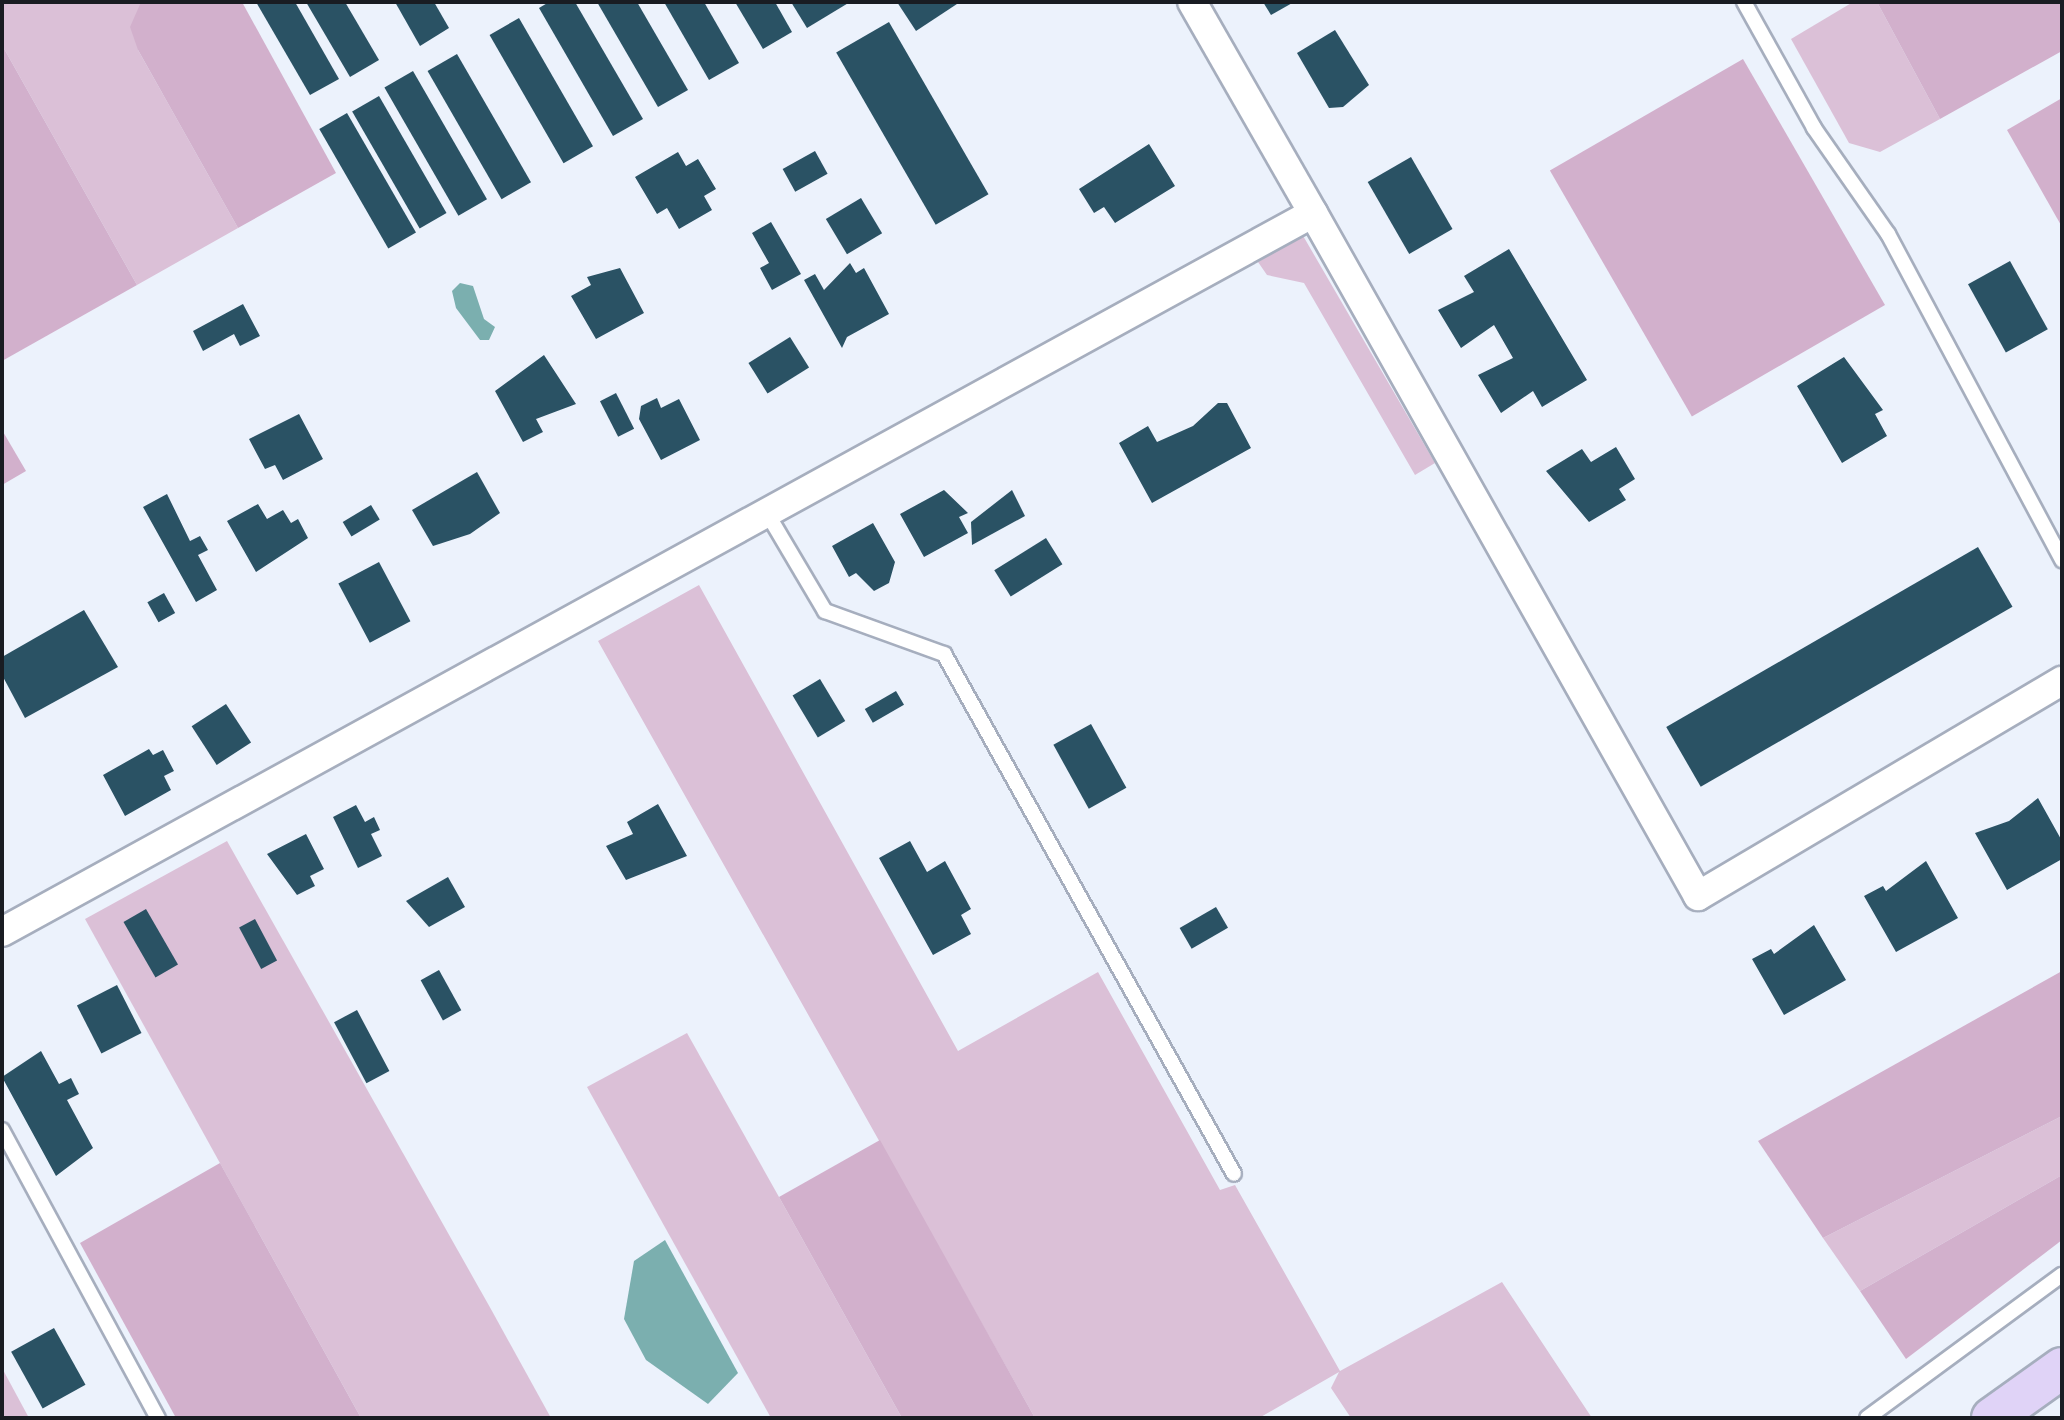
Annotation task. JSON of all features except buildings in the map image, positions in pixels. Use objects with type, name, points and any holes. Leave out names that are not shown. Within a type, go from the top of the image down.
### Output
[{"type":"main road","points":[[1992,1418],[2062,1368]]},
{"type":"street","points":[[1192,2],[1698,896],[2062,681]]},
{"type":"street","points":[[2,932],[1313,213]]},
{"type":"lane","points":[[1744,2],[1814,128],[1888,234],[2062,560]]},
{"type":"lane","points":[[767,513],[825,611],[944,654],[1234,1174]]},
{"type":"lane","points":[[2,1130],[158,1418]]},
{"type":"lane","points":[[1867,1418],[2062,1275]]},
{"type":"shaded area","points":[[2,2],[141,2],[138,50],[238,228],[137,285],[2,45]]},
{"type":"shaded area","points":[[141,2],[242,2],[336,173],[238,228],[138,50],[130,27]]},
{"type":"shaded area","points":[[1853,2],[1877,2],[1940,119],[1880,152],[1849,143],[1791,39]]},
{"type":"shaded area","points":[[1877,2],[2062,2],[2062,51],[1940,119]]},
{"type":"shaded area","points":[[2,45],[137,285],[2,361]]},
{"type":"shaded area","points":[[1743,59],[1885,305],[1692,416],[1550,170]]},
{"type":"shaded area","points":[[2062,98],[2062,227],[2007,130]]},
{"type":"shaded area","points":[[1302,234],[1435,463],[1415,475],[1304,283],[1267,275],[1258,262]]},
{"type":"shaded area","points":[[460,283],[473,286],[484,319],[495,327],[489,340],[480,340],[456,308],[452,291]]},
{"type":"shaded area","points":[[2,430],[26,471],[2,485]]},
{"type":"shaded area","points":[[699,585],[958,1051],[1098,972],[1220,1190],[1235,1185],[1340,1371],[1502,1282],[1592,1418],[1351,1418],[1331,1388],[1339,1372],[1259,1418],[1035,1418],[598,641]]},
{"type":"shaded area","points":[[227,841],[551,1418],[361,1418],[85,919]]},
{"type":"shaded area","points":[[2062,971],[2062,1116],[1823,1238],[1758,1141]]},
{"type":"shaded area","points":[[687,1033],[902,1418],[771,1418],[587,1087]]},
{"type":"shaded area","points":[[2062,1116],[2062,1175],[1860,1291],[1823,1238]]},
{"type":"shaded area","points":[[880,1140],[1035,1418],[902,1418],[779,1197]]},
{"type":"shaded area","points":[[220,1163],[361,1418],[176,1418],[80,1243]]},
{"type":"shaded area","points":[[2062,1175],[2062,1240],[1906,1359],[1860,1291]]},
{"type":"shaded area","points":[[665,1240],[738,1373],[708,1404],[646,1360],[624,1319],[634,1261]]},
{"type":"shaded area","points":[[2,1368],[29,1418],[2,1418]]}]
